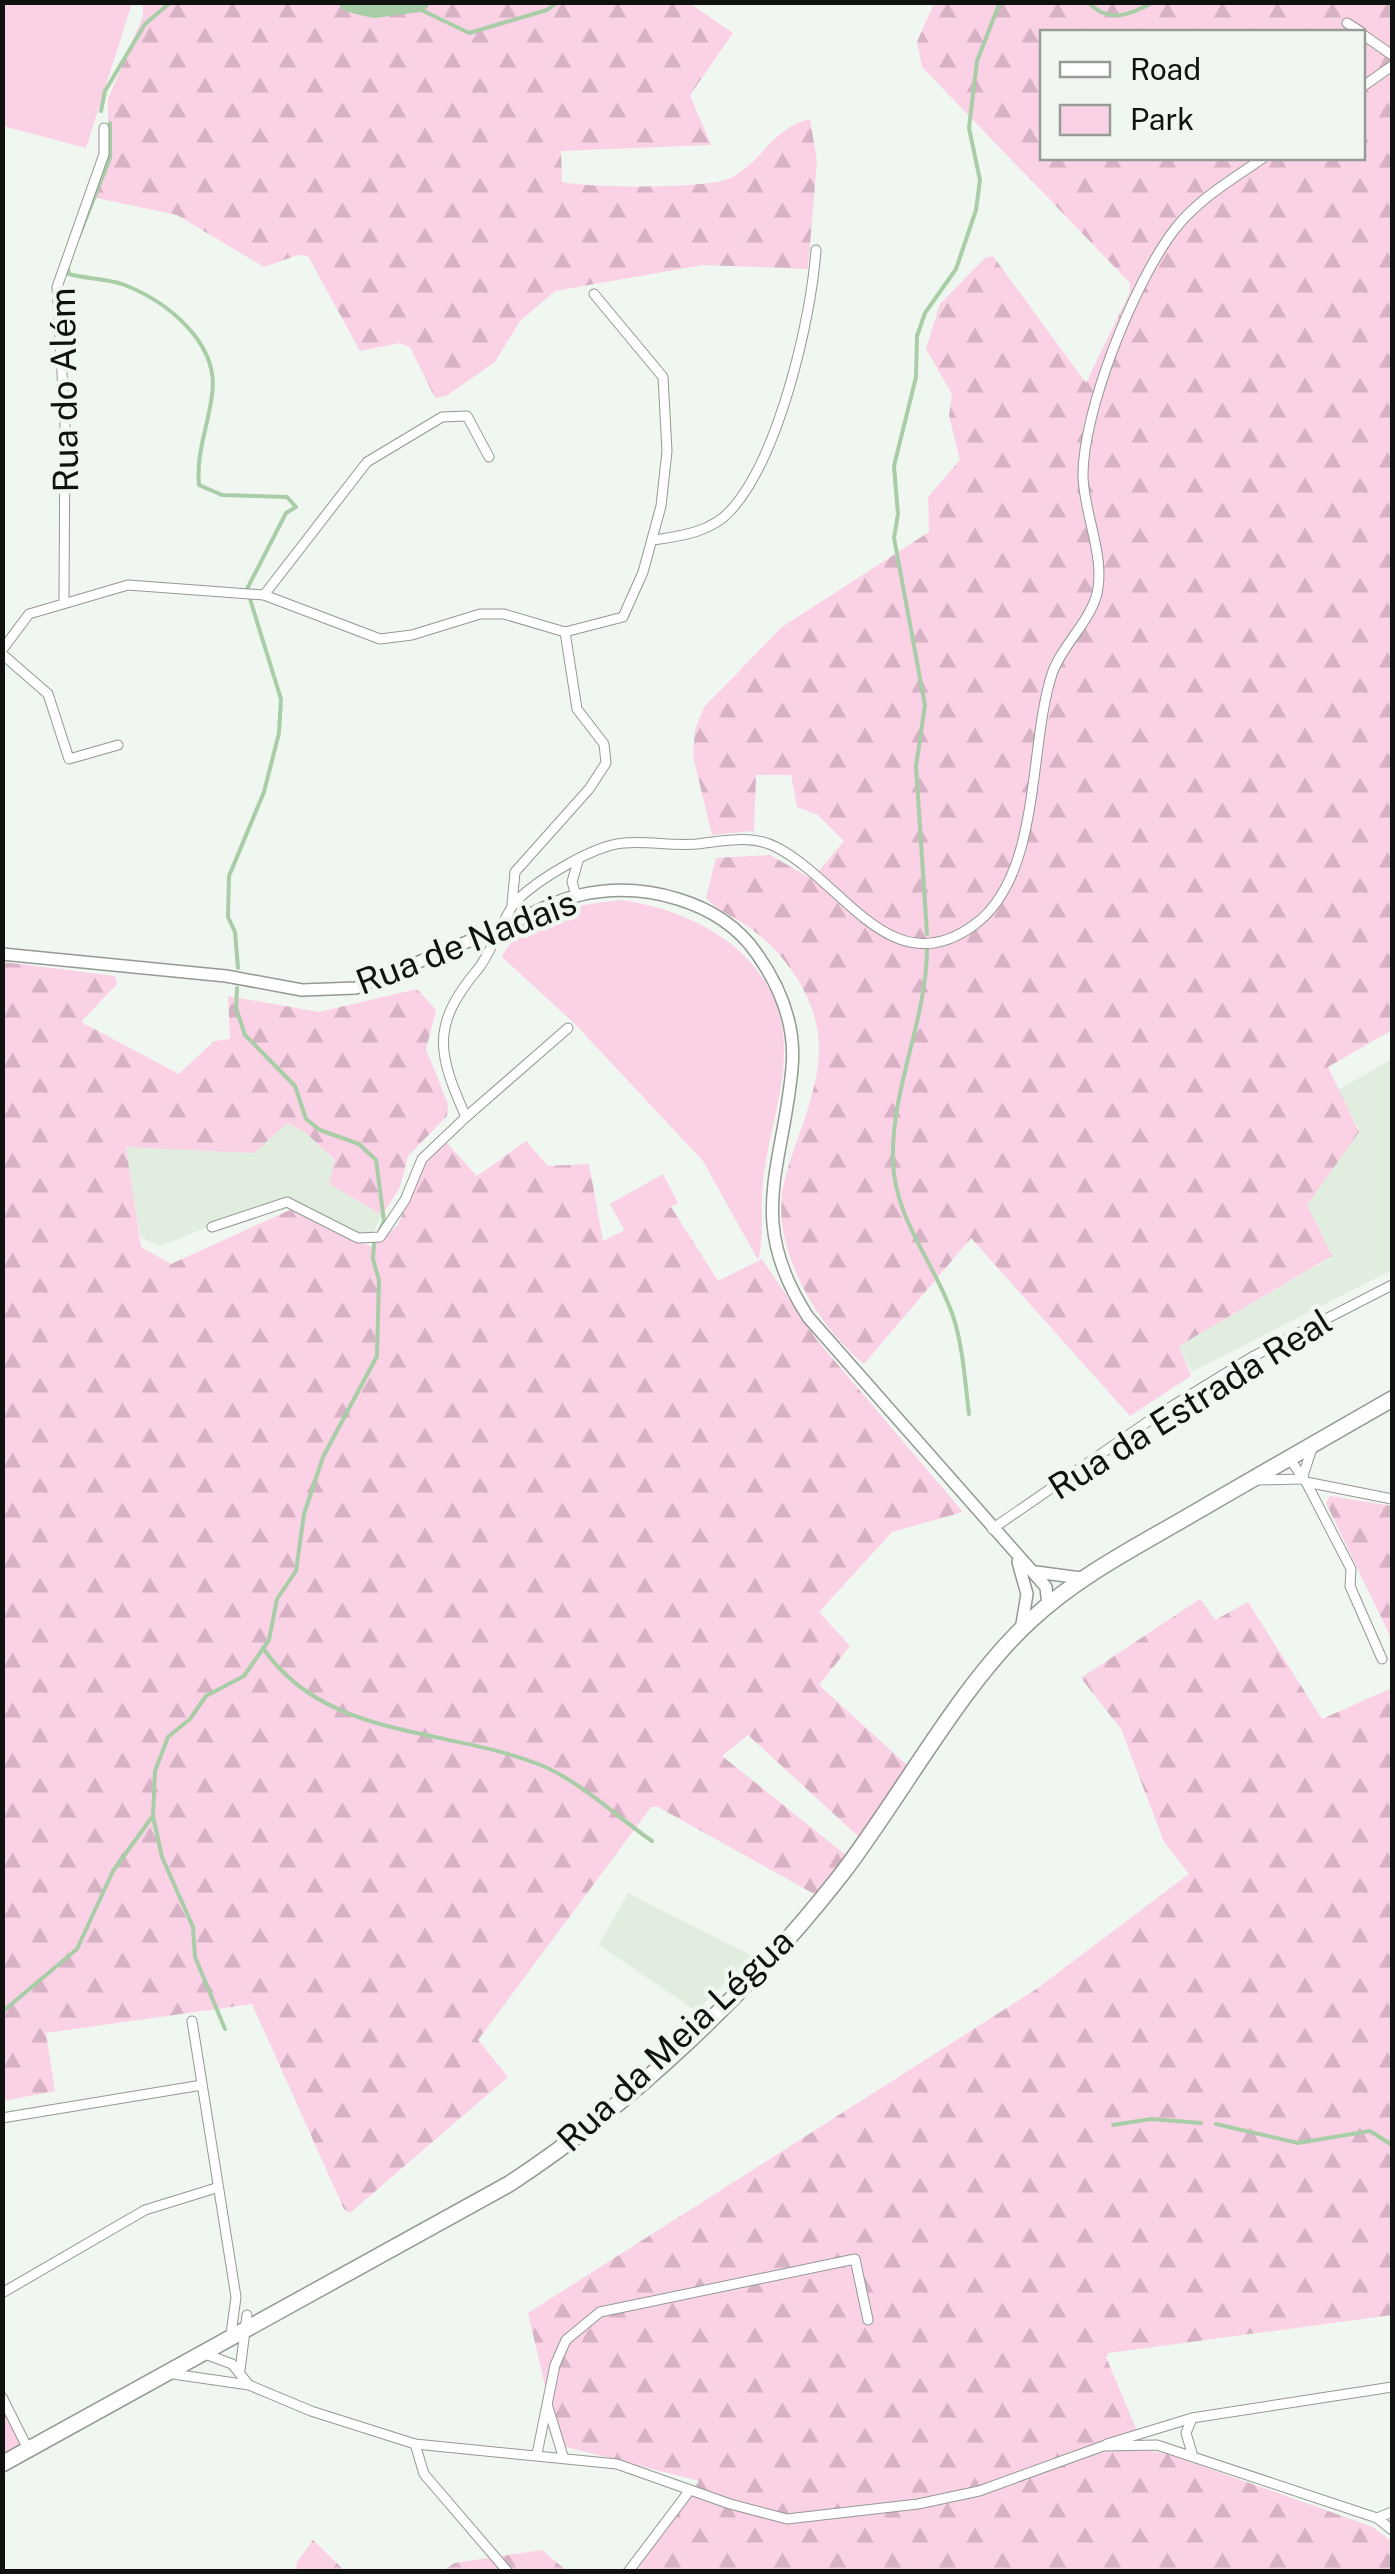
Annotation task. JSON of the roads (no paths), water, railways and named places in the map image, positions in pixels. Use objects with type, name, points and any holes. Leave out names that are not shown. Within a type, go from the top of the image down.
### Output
[{"type":"main road","name":"Rua da Meia Légua","points":[[4,2464],[214,2348],[247,2322],[273,2315],[524,2174],[601,2116],[666,2058],[794,1931],[1021,1630],[1083,1578],[1392,1399]]},
{"type":"street","points":[[1346,23],[1357,30]]},
{"type":"street","points":[[1365,35],[1392,55]]},
{"type":"street","points":[[1365,85],[1392,66]]},
{"type":"street","name":"Rua do Além","points":[[64,600],[65,424],[57,287],[104,154],[104,128]]},
{"type":"street","points":[[512,904],[537,882],[618,843],[753,840],[791,856],[884,934],[911,945],[944,942],[977,924],[1002,893],[1022,842],[1052,671],[1096,596],[1098,559],[1084,508],[1083,471],[1094,400],[1115,346],[1174,230],[1205,199],[1260,160]]},
{"type":"street","points":[[654,540],[702,530],[730,512],[748,486],[768,444],[799,354],[809,315],[816,250]]},
{"type":"street","points":[[118,745],[69,760],[48,694],[2,652],[29,614],[64,600],[128,585],[264,595],[380,638],[412,635],[480,614],[504,614],[565,632],[623,617],[654,540],[666,451],[663,377],[594,294]]},
{"type":"street","points":[[264,595],[340,502],[358,472],[407,434],[442,417],[467,416],[489,456]]},
{"type":"street","points":[[466,1117],[442,1065],[444,1028],[462,988],[495,948],[506,926],[514,872],[590,789],[606,763],[604,744],[577,709],[565,632]]},
{"type":"street","points":[[576,895],[572,882],[578,861]]},
{"type":"street","name":"Rua de Nadais","points":[[2,954],[226,976],[330,992],[356,988],[576,895],[637,890],[672,897],[720,920],[750,944],[771,974],[792,1036],[792,1068],[771,1184],[774,1236],[784,1274],[808,1317],[1028,1575],[1046,1587],[1046,1608]]},
{"type":"street","points":[[212,1226],[288,1202],[358,1238],[380,1238],[405,1200],[422,1159],[568,1028]]},
{"type":"street","name":"Rua da Estrada Real","points":[[992,1530],[1156,1416],[1252,1357],[1392,1284]]},
{"type":"street","points":[[1300,1480],[1313,1444]]},
{"type":"street","points":[[1284,1461],[1300,1480],[1352,1569],[1350,1586],[1382,1659]]},
{"type":"street","points":[[1251,1480],[1300,1480],[1392,1498]]},
{"type":"street","points":[[1028,1575],[1083,1578]]},
{"type":"street","name":"Rua de Nadais","points":[[1021,1630],[1028,1575]]},
{"type":"street","points":[[192,2021],[216,2188],[236,2297],[247,2322],[240,2370]]},
{"type":"street","points":[[2,2118],[202,2085]]},
{"type":"street","points":[[2,2293],[145,2210],[216,2188]]},
{"type":"street","points":[[537,2454],[555,2364],[566,2340],[600,2312],[855,2259],[868,2320]]},
{"type":"street","points":[[214,2348],[240,2370],[250,2385]]},
{"type":"street","points":[[214,2348],[212,2368],[223,2380]]},
{"type":"street","points":[[165,2374],[250,2385],[311,2411],[415,2444],[617,2464],[787,2518],[918,2504],[980,2491],[1118,2437],[1192,2418],[1392,2386]]},
{"type":"street","points":[[2,2397],[28,2450]]},
{"type":"street","points":[[548,2406],[563,2456]]},
{"type":"street","points":[[1192,2418],[1186,2434],[1192,2453]]},
{"type":"street","points":[[415,2444],[424,2474],[508,2572]]},
{"type":"street","points":[[1103,2446],[1157,2446],[1192,2453],[1377,2518],[1392,2530]]},
{"type":"street","points":[[628,2572],[690,2490]]},
{"type":"street","points":[[1377,2518],[1392,2512]]},
{"type":"waterway","points":[[101,111],[105,91],[145,24],[171,2]]},
{"type":"waterway","points":[[349,2],[374,8],[419,2]]},
{"type":"waterway","points":[[413,6],[469,33],[547,10],[558,2]]},
{"type":"waterway","points":[[927,934],[916,766],[925,705],[894,538],[898,514],[894,466],[916,377],[917,336],[925,313],[956,269],[976,210],[980,180],[969,128],[977,61],[1000,2]]},
{"type":"waterway","points":[[1088,2],[1112,15],[1136,11],[1153,2]]},
{"type":"waterway","points":[[79,236],[110,158],[110,123]]},
{"type":"waterway","points":[[68,269],[69,274],[115,282],[156,301],[187,326],[199,342],[212,376],[199,485],[222,495],[287,497],[296,507],[286,513],[247,589]]},
{"type":"waterway","points":[[238,968],[235,932],[228,917],[229,876],[264,792],[279,733],[281,699],[250,599]]},
{"type":"waterway","points":[[927,950],[921,1003],[897,1107],[893,1160],[900,1202],[953,1316],[969,1414]]},
{"type":"waterway","points":[[225,2029],[195,1957],[193,1927],[162,1857],[153,1816],[155,1771],[168,1737],[190,1719],[206,1696],[244,1676],[269,1640],[277,1599],[296,1571],[304,1514],[323,1457],[377,1356],[379,1280],[373,1259],[374,1243],[384,1221],[376,1160],[359,1144],[320,1130],[306,1119],[295,1086],[245,1035],[236,1008],[237,988]]},
{"type":"waterway","points":[[263,1648],[289,1678],[319,1699],[388,1726],[538,1764],[583,1789],[652,1841]]},
{"type":"waterway","points":[[2,2012],[77,1949],[113,1871],[152,1817]]},
{"type":"waterway","points":[[1113,2125],[1151,2119],[1201,2123]]},
{"type":"waterway","points":[[1216,2124],[1298,2143],[1370,2131],[1392,2145]]}]
